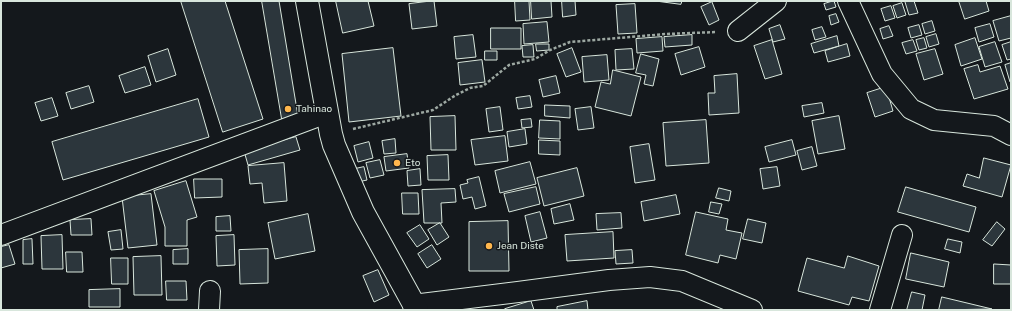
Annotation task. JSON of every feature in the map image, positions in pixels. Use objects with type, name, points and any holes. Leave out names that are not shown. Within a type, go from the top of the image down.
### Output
[{"type":"street","points":[[307,1],[334,145],[363,212],[415,307],[609,280],[650,277],[682,281],[752,310]]},
{"type":"street","points":[[738,31],[776,1]]},
{"type":"street","points":[[848,1],[882,74],[911,109],[934,120],[994,126],[1011,135]]},
{"type":"street","points":[[1,235],[329,124]]},
{"type":"street","points":[[880,310],[902,235]]},
{"type":"path","points":[[329,124],[433,110],[470,88],[483,86],[509,65],[535,59],[550,50],[570,42],[666,34],[738,31]]},
{"type":"building","points":[[181,1],[225,1],[263,119],[223,132]]},
{"type":"building","points":[[262,1],[279,1],[298,116],[282,119]]},
{"type":"building","points":[[336,1],[368,1],[374,26],[343,33]]},
{"type":"building","points":[[434,1],[437,26],[412,29],[409,4]]},
{"type":"building","points":[[515,1],[529,1],[530,20],[516,21]]},
{"type":"building","points":[[531,1],[551,1],[552,17],[532,19]]},
{"type":"building","points":[[562,1],[575,1],[576,15],[563,17]]},
{"type":"building","points":[[656,1],[682,1],[681,4]]},
{"type":"building","points":[[834,1],[836,7],[826,10],[824,4]]},
{"type":"building","points":[[914,1],[918,13],[909,15],[905,2]]},
{"type":"building","points":[[959,1],[986,1],[989,11],[965,19]]},
{"type":"building","points":[[712,2],[719,20],[709,25],[701,7]]},
{"type":"building","points":[[902,3],[906,15],[897,18],[893,6]]},
{"type":"building","points":[[635,4],[637,33],[618,34],[616,5]]},
{"type":"building","points":[[891,6],[895,18],[885,21],[881,9]]},
{"type":"building","points":[[836,14],[839,22],[831,25],[829,16]]},
{"type":"building","points":[[1011,16],[1011,38],[999,41],[993,21]]},
{"type":"building","points":[[932,21],[935,31],[925,34],[922,24]]},
{"type":"building","points":[[547,22],[549,42],[524,44],[523,24]]},
{"type":"building","points":[[990,24],[994,37],[979,42],[975,28]]},
{"type":"building","points":[[780,25],[785,39],[773,42],[769,29]]},
{"type":"building","points":[[919,25],[922,35],[911,38],[908,28]]},
{"type":"building","points":[[889,26],[893,36],[883,39],[880,29]]},
{"type":"building","points":[[822,27],[826,37],[815,40],[812,30]]},
{"type":"building","points":[[491,28],[521,28],[521,49],[491,49]]},
{"type":"building","points":[[936,34],[939,44],[929,47],[926,37]]},
{"type":"building","points":[[473,35],[476,57],[456,59],[454,37]]},
{"type":"building","points":[[692,35],[692,45],[665,47],[664,37]]},
{"type":"building","points":[[837,36],[839,46],[814,53],[811,44]]},
{"type":"building","points":[[662,37],[663,51],[637,53],[636,39]]},
{"type":"building","points":[[924,38],[927,48],[919,50],[916,40]]},
{"type":"building","points":[[975,38],[982,59],[961,66],[955,45]]},
{"type":"building","points":[[772,40],[782,74],[765,79],[754,46]]},
{"type":"building","points":[[913,40],[917,51],[906,54],[902,43]]},
{"type":"building","points":[[995,42],[1002,62],[985,67],[979,47]]},
{"type":"building","points":[[1011,42],[1011,59],[1007,60],[1002,45]]},
{"type":"building","points":[[536,44],[549,44],[549,50],[537,51]]},
{"type":"building","points":[[847,44],[850,56],[828,62],[825,51]]},
{"type":"building","points":[[533,45],[534,57],[523,57],[522,46]]},
{"type":"building","points":[[699,47],[705,67],[681,75],[675,54]]},
{"type":"building","points":[[393,48],[401,116],[349,122],[342,54]]},
{"type":"building","points":[[572,48],[581,72],[566,77],[557,54]]},
{"type":"building","points":[[168,49],[176,75],[156,82],[148,56]]},
{"type":"building","points":[[632,49],[634,69],[616,70],[615,50]]},
{"type":"building","points":[[935,49],[943,74],[924,80],[916,54]]},
{"type":"building","points":[[485,51],[497,51],[497,60],[485,60]]},
{"type":"building","points":[[641,54],[659,59],[653,86],[644,84],[646,75],[636,73]]},
{"type":"building","points":[[607,55],[609,80],[584,82],[582,57]]},
{"type":"building","points":[[482,60],[485,82],[460,85],[458,63]]},
{"type":"building","points":[[1011,63],[1011,82],[1010,82],[1005,65]]},
{"type":"building","points":[[978,65],[980,72],[1000,66],[1008,89],[974,99],[964,69]]},
{"type":"building","points":[[145,67],[151,85],[125,93],[119,76]]},
{"type":"building","points":[[613,70],[641,77],[631,116],[595,107],[601,82],[610,84]]},
{"type":"building","points":[[737,74],[739,113],[709,115],[708,93],[715,93],[714,76]]},
{"type":"building","points":[[556,76],[560,93],[543,97],[539,80]]},
{"type":"building","points":[[89,86],[94,102],[71,109],[66,93]]},
{"type":"building","points":[[886,87],[893,111],[875,117],[867,93]]},
{"type":"building","points":[[530,96],[532,107],[518,109],[516,98]]},
{"type":"building","points":[[52,98],[58,116],[41,121],[35,103]]},
{"type":"building","points":[[198,99],[209,137],[63,180],[52,142]]},
{"type":"building","points":[[822,103],[824,113],[804,117],[802,106]]},
{"type":"building","points":[[545,105],[570,106],[570,118],[545,116]]},
{"type":"building","points":[[500,107],[503,130],[489,132],[486,109]]},
{"type":"building","points":[[591,107],[594,128],[578,130],[575,109]]},
{"type":"building","points":[[455,116],[456,150],[431,150],[430,117]]},
{"type":"building","points":[[839,116],[845,149],[818,154],[812,121]]},
{"type":"building","points":[[531,119],[532,127],[522,128],[521,120]]},
{"type":"building","points":[[540,120],[560,121],[560,139],[539,138]]},
{"type":"building","points":[[706,120],[709,163],[666,166],[663,123]]},
{"type":"building","points":[[525,129],[527,144],[509,147],[507,132]]},
{"type":"building","points":[[505,136],[508,161],[475,165],[471,140]]},
{"type":"building","points":[[296,137],[300,150],[248,165],[244,151]]},
{"type":"building","points":[[395,139],[396,153],[384,154],[382,141]]},
{"type":"building","points":[[539,140],[560,141],[560,155],[539,154]]},
{"type":"building","points":[[792,140],[796,155],[769,162],[765,147]]},
{"type":"building","points":[[369,142],[373,158],[358,162],[354,146]]},
{"type":"building","points":[[649,144],[655,180],[635,183],[630,147]]},
{"type":"building","points":[[812,147],[817,166],[802,170],[797,151]]},
{"type":"building","name":"Eto","points":[[407,154],[409,168],[386,171],[384,157]]},
{"type":"building","points":[[448,155],[449,180],[428,180],[427,156]]},
{"type":"building","points":[[984,158],[1011,165],[1002,197],[963,186],[967,174],[979,178]]},
{"type":"building","points":[[380,160],[384,175],[370,178],[366,163]]},
{"type":"building","points":[[530,162],[536,184],[500,193],[495,171]]},
{"type":"building","points":[[284,163],[287,201],[264,203],[262,183],[250,184],[248,166]]},
{"type":"building","points":[[364,167],[367,180],[358,182],[355,169]]},
{"type":"building","points":[[777,167],[780,186],[763,189],[760,169]]},
{"type":"building","points":[[577,168],[584,196],[544,206],[537,178]]},
{"type":"building","points":[[420,169],[421,185],[408,186],[407,171]]},
{"type":"building","points":[[479,177],[486,206],[475,209],[472,197],[463,199],[460,185],[468,183],[467,180]]},
{"type":"building","points":[[194,179],[222,179],[222,197],[195,198]]},
{"type":"building","points":[[186,181],[197,217],[187,220],[187,246],[165,246],[165,227],[154,191]]},
{"type":"building","points":[[536,187],[540,204],[509,212],[504,194]]},
{"type":"building","points":[[906,187],[976,207],[969,232],[898,212]]},
{"type":"building","points":[[719,188],[731,191],[729,201],[716,198]]},
{"type":"building","points":[[455,189],[456,202],[441,203],[442,223],[424,223],[422,190]]},
{"type":"building","points":[[402,193],[418,193],[419,214],[403,214]]},
{"type":"building","points":[[151,194],[157,245],[128,248],[122,197]]},
{"type":"building","points":[[676,195],[680,214],[644,221],[641,202]]},
{"type":"building","points":[[711,202],[722,204],[719,214],[709,212]]},
{"type":"building","points":[[570,204],[574,220],[554,224],[551,209]]},
{"type":"building","points":[[540,212],[547,238],[531,242],[525,216]]},
{"type":"building","points":[[696,212],[728,219],[726,230],[742,233],[736,259],[720,255],[718,263],[686,255]]},
{"type":"building","points":[[621,213],[622,228],[597,230],[596,214]]},
{"type":"building","points":[[308,214],[315,251],[275,259],[268,223]]},
{"type":"building","points":[[230,216],[231,231],[216,231],[216,217]]},
{"type":"building","points":[[91,219],[92,235],[71,235],[70,220]]},
{"type":"building","points":[[748,219],[766,223],[762,243],[743,239]]},
{"type":"building","name":"Jean Diste","points":[[508,221],[509,271],[469,271],[469,222]]},
{"type":"building","points":[[997,222],[1005,229],[992,246],[983,240]]},
{"type":"building","points":[[440,223],[449,237],[437,245],[428,230]]},
{"type":"building","points":[[420,225],[429,239],[417,247],[407,233]]},
{"type":"building","points":[[121,230],[123,249],[111,250],[108,232]]},
{"type":"building","points":[[613,232],[614,258],[567,261],[565,235]]},
{"type":"building","points":[[62,235],[63,269],[42,269],[41,236]]},
{"type":"building","points":[[234,235],[235,265],[217,266],[216,236]]},
{"type":"building","points":[[32,239],[33,264],[23,264],[23,240]]},
{"type":"building","points":[[948,239],[962,242],[960,253],[945,249]]},
{"type":"building","points":[[9,245],[15,264],[1,268],[1,247]]},
{"type":"building","points":[[432,245],[441,259],[427,268],[418,254]]},
{"type":"building","points":[[188,249],[188,264],[173,264],[173,250]]},
{"type":"building","points":[[268,249],[268,283],[240,284],[239,250]]},
{"type":"building","points":[[632,250],[633,263],[616,264],[615,251]]},
{"type":"building","points":[[66,252],[82,252],[83,272],[67,272]]},
{"type":"building","points":[[911,253],[949,262],[944,287],[906,279]]},
{"type":"building","points":[[161,256],[162,295],[134,295],[133,257]]},
{"type":"building","points":[[848,256],[879,266],[869,301],[852,297],[849,305],[798,291],[807,258],[844,268]]},
{"type":"building","points":[[111,258],[128,258],[128,284],[112,284]]},
{"type":"building","points":[[994,264],[1011,265],[1011,284],[994,284]]},
{"type":"building","points":[[378,270],[389,295],[374,302],[363,276]]},
{"type":"building","points":[[166,281],[186,281],[187,300],[167,300]]},
{"type":"building","points":[[120,289],[120,307],[89,307],[89,290]]},
{"type":"building","points":[[912,292],[925,295],[922,310],[907,310]]},
{"type":"building","points":[[942,297],[992,309],[939,310]]},
{"type":"building","points":[[531,301],[534,310],[505,309]]},
{"type":"building","points":[[587,301],[588,310],[557,310],[557,307]]},
{"type":"place","name":"Tahinao","points":[[288,109]]},
{"type":"place","name":"Eto","points":[[397,163]]},
{"type":"place","name":"Jean Diste","points":[[489,246]]}]
